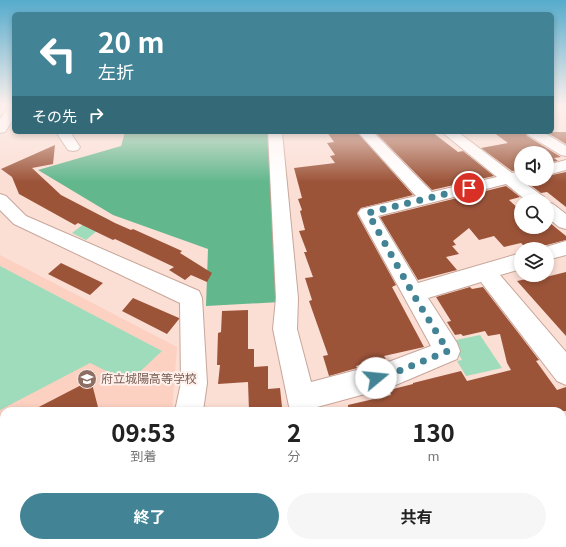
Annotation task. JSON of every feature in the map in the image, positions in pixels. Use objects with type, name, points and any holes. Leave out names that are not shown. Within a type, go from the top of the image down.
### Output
[{"type":"street","points":[[66,134],[65,135],[73,147]]},
{"type":"street","points":[[274,134],[286,298],[285,329],[302,404],[391,374],[448,351],[413,294],[368,213],[514,177]]},
{"type":"street","points":[[367,134],[428,198]]},
{"type":"street","points":[[452,134],[514,176]]},
{"type":"street","points":[[536,134],[566,152]]},
{"type":"street","points":[[554,168],[566,165]]},
{"type":"street","points":[[524,186],[531,194]]},
{"type":"street","points":[[0,200],[20,220],[191,298],[194,383],[190,407]]},
{"type":"street","points":[[554,214],[566,223]]},
{"type":"street","points":[[554,251],[566,248]]},
{"type":"street","points":[[413,294],[514,263]]},
{"type":"street","points":[[485,272],[566,372]]},
{"type":"shaded area","name":"府立城陽高等学校","points":[[0,255],[177,347],[172,407],[0,407]]},
{"type":"green space","points":[[124,134],[268,134],[280,302],[206,306],[208,249],[113,215],[38,170],[121,146]]},
{"type":"green space","points":[[97,214],[110,220],[86,240],[72,233]]},
{"type":"green space","points":[[0,266],[162,351],[129,382],[90,363],[6,407],[0,407]]},
{"type":"green space","points":[[480,335],[502,368],[466,376],[457,361],[462,360],[451,341]]},
{"type":"building","points":[[554,132],[566,132],[566,144],[549,134],[554,134]]},
{"type":"building","points":[[328,134],[359,134],[413,195],[361,208],[357,214],[396,285],[392,287],[424,347],[384,356],[386,359],[356,366],[357,368],[329,376],[323,356],[328,355],[309,301],[312,300],[305,278],[313,277],[304,252],[307,252],[299,231],[305,230],[300,211],[302,210],[298,199],[302,198],[294,168],[335,163],[330,156],[335,155],[327,143],[334,142]]},
{"type":"building","points":[[377,134],[435,134],[458,152],[463,151],[494,176],[432,190]]},
{"type":"building","points":[[496,134],[526,134],[543,146],[514,146],[514,171],[512,171],[481,148],[508,143]]},
{"type":"building","points":[[55,145],[53,164],[32,168],[61,195],[115,223],[131,230],[133,229],[182,251],[180,253],[212,273],[207,282],[191,275],[185,280],[169,270],[174,267],[78,223],[75,225],[19,194],[12,177],[1,169]]},
{"type":"building","points":[[554,153],[561,157],[554,158]]},
{"type":"building","points":[[566,172],[566,207],[554,198],[554,194],[550,194],[547,192],[541,193],[532,186],[554,186],[554,175]]},
{"type":"building","points":[[506,186],[516,194],[514,194],[514,199],[509,200],[514,205],[514,234],[554,234],[554,226],[566,236],[566,240],[554,243],[514,242],[514,245],[504,247],[494,236],[479,240],[469,228],[453,241],[456,245],[452,246],[459,254],[446,257],[457,270],[418,280],[380,217]]},
{"type":"building","points":[[61,263],[103,283],[90,295],[48,274]]},
{"type":"building","points":[[566,272],[566,336],[518,282],[554,282],[554,275]]},
{"type":"building","points":[[470,287],[472,289],[483,287],[539,360],[536,361],[557,390],[566,387],[566,407],[348,407],[348,405],[391,395],[389,390],[461,371],[467,381],[511,370],[507,363],[500,334],[488,336],[485,331],[463,336],[461,334],[455,335],[447,322],[451,321],[436,297]]},
{"type":"building","points":[[133,298],[179,319],[167,334],[122,311]]},
{"type":"building","points":[[248,310],[248,349],[254,349],[254,367],[268,366],[268,389],[280,388],[282,407],[249,407],[248,382],[218,384],[220,365],[217,365],[218,333],[221,332],[222,311]]},
{"type":"building","points":[[91,380],[98,407],[39,407]]},
{"type":"place","name":"府立城陽高等学校","points":[[87,379]]},
{"type":"route","points":[[376,378],[391,374],[448,351],[413,294],[368,213],[469,188]]}]
